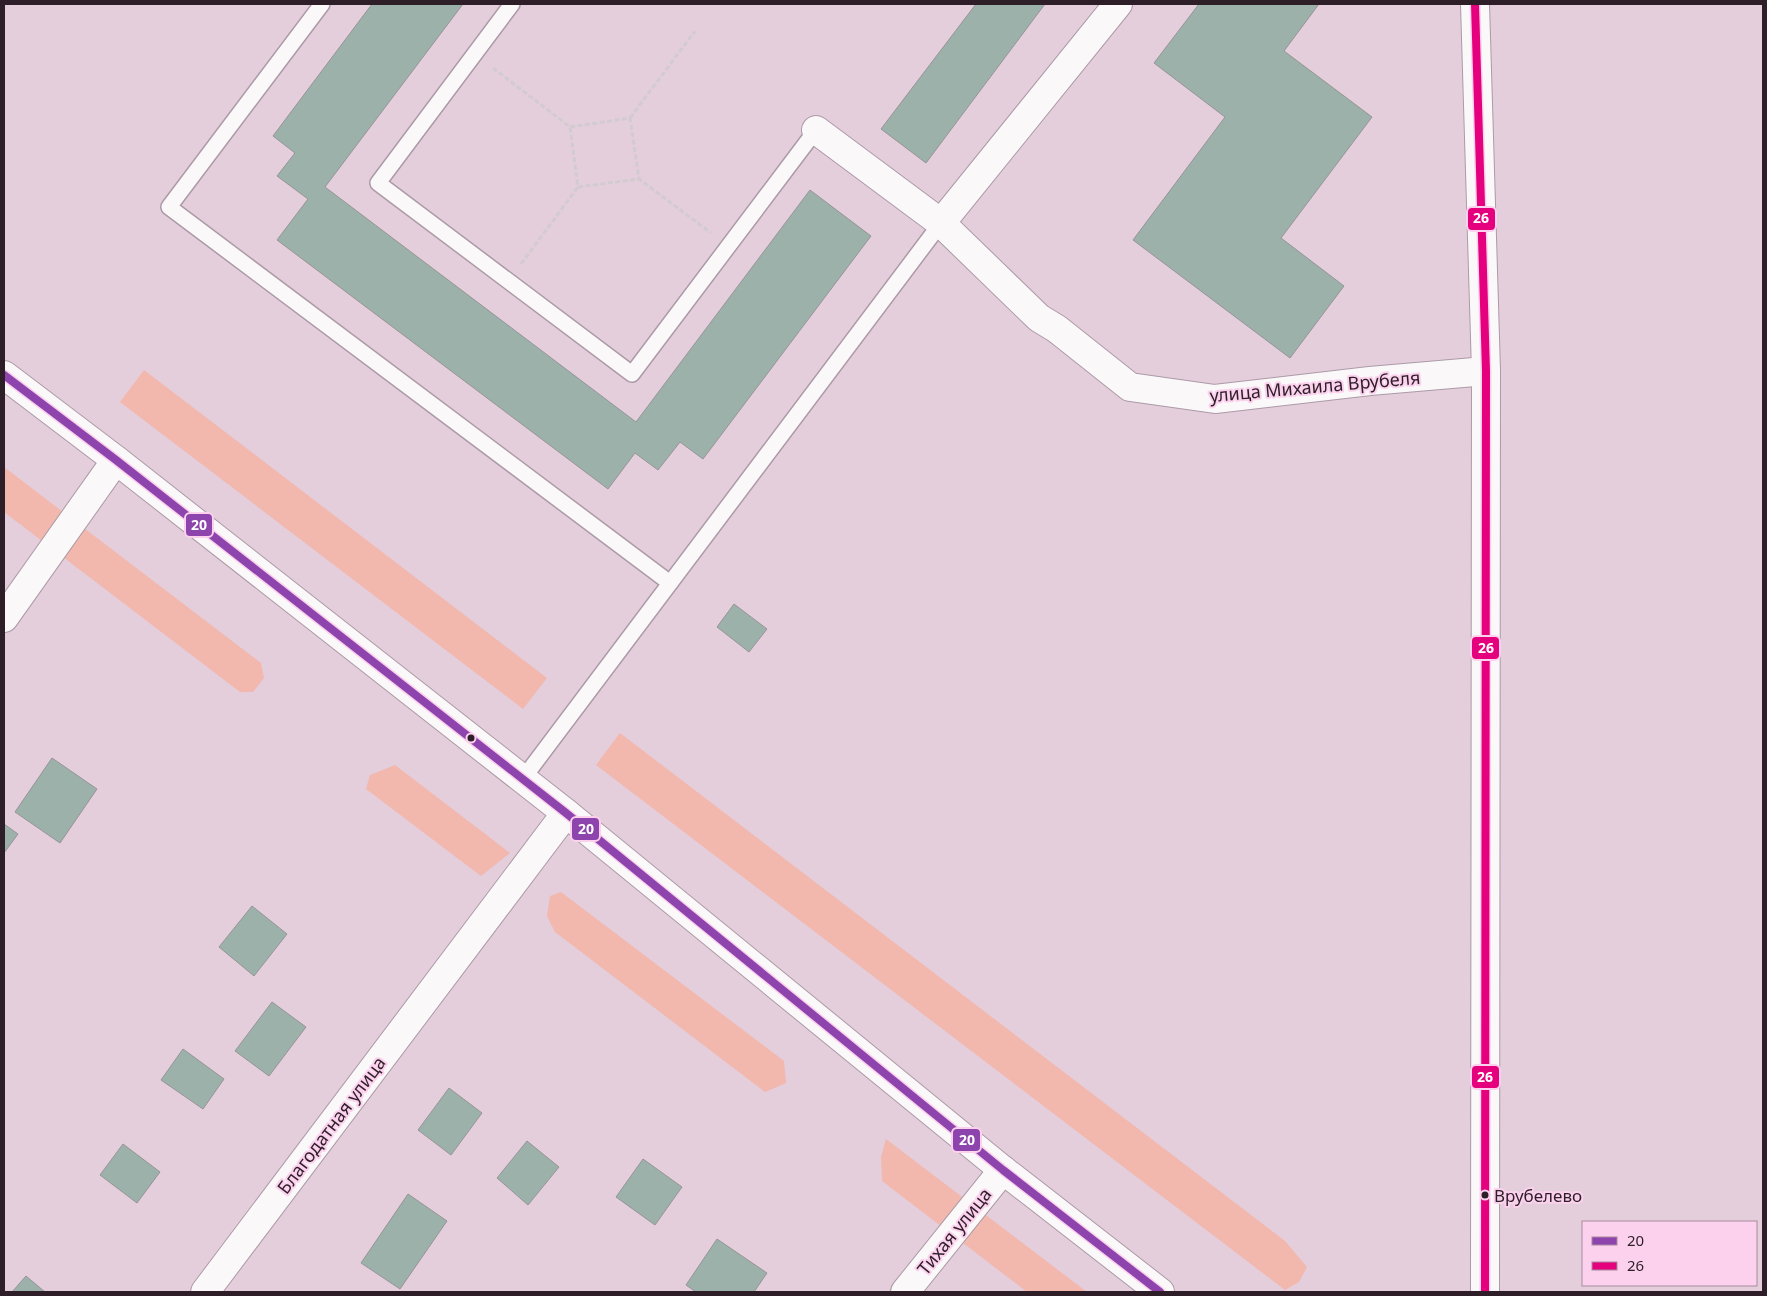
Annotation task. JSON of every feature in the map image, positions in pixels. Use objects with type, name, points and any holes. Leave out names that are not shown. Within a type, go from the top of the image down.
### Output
[{"type":"street","points":[[940,223],[1118,4]]},
{"type":"street","points":[[1475,4],[1486,371],[1485,1292]]},
{"type":"street","name":"улица Михаила Врубеля","points":[[816,130],[940,223],[1039,318],[1056,329],[1130,387],[1215,399],[1370,381],[1486,371]]},
{"type":"street","points":[[4,375],[116,460],[566,813],[1003,1170],[1160,1292]]},
{"type":"street","points":[[4,618],[116,460]]},
{"type":"street","name":"Благодатная улица","points":[[205,1292],[566,813]]},
{"type":"street","name":"Тихая улица","points":[[905,1292],[1003,1170]]},
{"type":"lane","points":[[322,4],[169,207],[670,583]]},
{"type":"lane","points":[[512,4],[378,183],[632,374],[816,130]]},
{"type":"lane","points":[[522,780],[940,223]]},
{"type":"path","points":[[570,127],[630,118],[695,31]]},
{"type":"path","points":[[474,54],[570,127],[578,187],[508,280]]},
{"type":"path","points":[[630,118],[639,179]]},
{"type":"path","points":[[578,187],[639,179],[729,246]]},
{"type":"shaded area","points":[[144,370],[547,678],[523,709],[120,402]]},
{"type":"shaded area","points":[[4,467],[261,663],[264,678],[253,692],[240,692],[4,512]]},
{"type":"shaded area","points":[[620,733],[1285,1241],[1307,1267],[1299,1282],[1285,1290],[596,765]]},
{"type":"shaded area","points":[[395,765],[510,853],[481,876],[366,789],[370,775]]},
{"type":"shaded area","points":[[561,892],[784,1061],[786,1083],[765,1092],[555,932],[547,916],[550,896]]},
{"type":"shaded area","points":[[886,1139],[1087,1292],[1027,1292],[882,1181],[881,1157]]},
{"type":"building","points":[[372,4],[463,4],[325,187],[636,422],[810,190],[871,236],[703,459],[680,442],[658,470],[635,453],[608,489],[277,240],[308,199],[277,176],[295,153],[273,136]]},
{"type":"building","points":[[976,4],[1045,4],[926,163],[881,129]]},
{"type":"building","points":[[1199,4],[1319,4],[1284,51],[1372,117],[1281,238],[1344,286],[1290,358],[1133,240],[1225,117],[1154,63]]},
{"type":"building","points":[[734,604],[767,629],[749,652],[717,627]]},
{"type":"building","points":[[52,758],[97,789],[60,843],[15,812]]},
{"type":"building","points":[[4,824],[18,834],[4,853]]},
{"type":"building","points":[[252,906],[287,934],[254,976],[219,947]]},
{"type":"building","points":[[272,1002],[306,1027],[269,1076],[235,1051]]},
{"type":"building","points":[[183,1049],[224,1079],[203,1109],[161,1080]]},
{"type":"building","points":[[449,1088],[482,1113],[451,1155],[418,1130]]},
{"type":"building","points":[[527,1141],[559,1167],[528,1205],[497,1178]]},
{"type":"building","points":[[123,1144],[160,1172],[137,1203],[100,1175]]},
{"type":"building","points":[[643,1159],[682,1187],[655,1225],[616,1197]]},
{"type":"building","points":[[408,1194],[447,1221],[400,1289],[361,1263]]},
{"type":"building","points":[[717,1239],[767,1273],[754,1292],[696,1292],[686,1285]]},
{"type":"building","points":[[26,1276],[45,1292],[12,1292]]},
{"type":"transit line","name":"26","points":[[1475,4],[1486,371],[1485,1292]]},
{"type":"transit line","name":"20","points":[[4,375],[116,460],[566,813],[1003,1170],[1160,1292]]},
{"type":"place","name":"Врубелево","points":[[1485,1195]]}]
